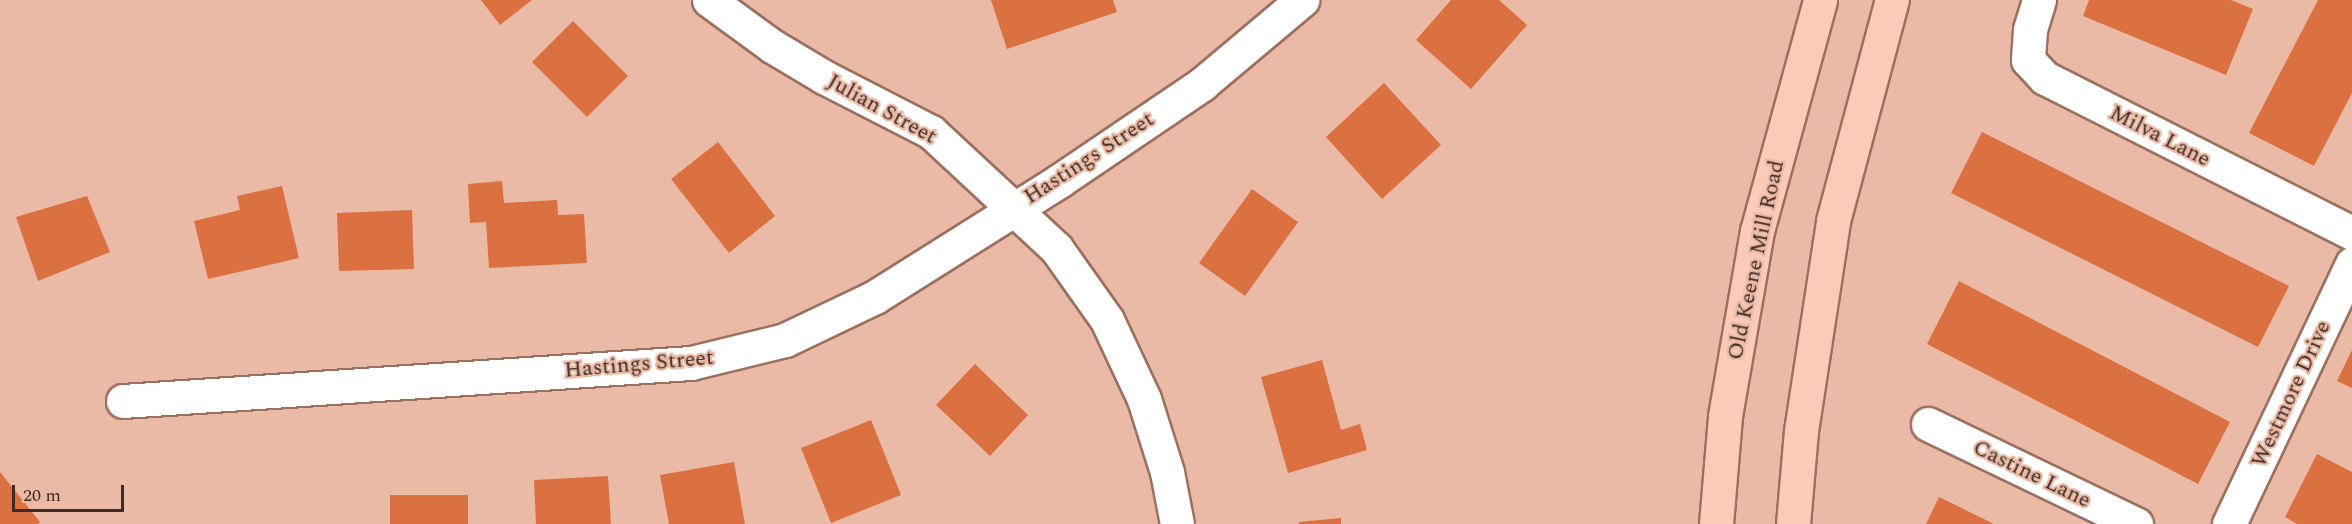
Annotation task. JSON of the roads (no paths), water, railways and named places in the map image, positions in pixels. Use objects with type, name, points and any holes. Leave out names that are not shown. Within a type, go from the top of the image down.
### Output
[{"type":"main road","name":"Old Keene Mill Road","points":[[1716,524],[1725,416],[1757,231],[1820,0]]},
{"type":"main road","points":[[1793,524],[1801,430],[1833,221],[1892,0]]},
{"type":"street","name":"Julian Street","points":[[709,0],[772,46],[824,77],[931,132],[1056,248],[1107,320],[1144,399],[1167,472],[1177,524]]},
{"type":"street","name":"Hastings Street","points":[[123,401],[691,363],[728,356],[785,340],[846,313],[1202,84],[1302,0]]},
{"type":"street","name":"Milva Lane","points":[[2039,0],[2030,30],[2028,60],[2045,78],[2352,233]]},
{"type":"street","name":"Westmore Drive","points":[[2229,524],[2352,264]]},
{"type":"street","name":"Castine Lane","points":[[1928,424],[2136,524]]}]
